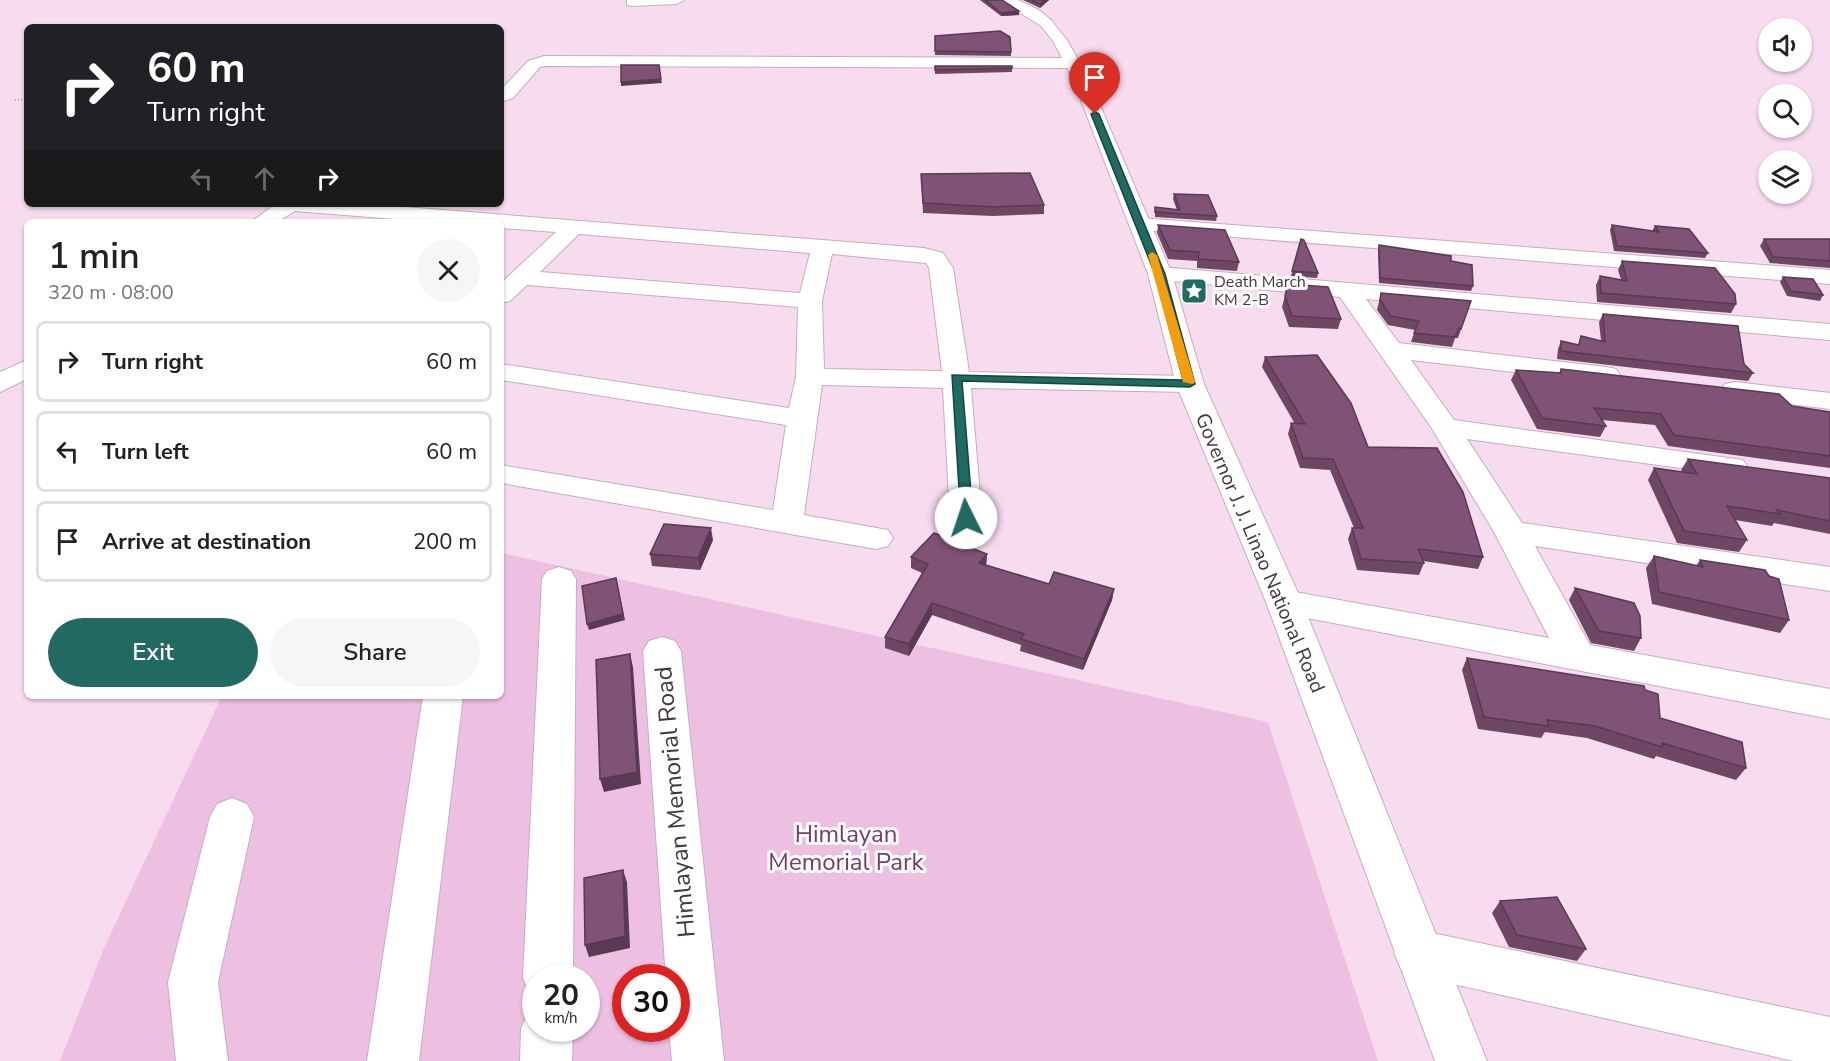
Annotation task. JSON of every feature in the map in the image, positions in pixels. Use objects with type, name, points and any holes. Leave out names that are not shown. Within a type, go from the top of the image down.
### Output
[{"type":"street","points":[[632,2],[677,0]]},
{"type":"street","name":"Governor J. J. Linao National Road","points":[[1007,0],[1034,13],[1046,23],[1060,40],[1076,70],[1160,274],[1190,384],[1284,602],[1461,1061]]},
{"type":"street","points":[[504,96],[534,64],[556,60],[1076,70]]},
{"type":"street","points":[[987,79],[1076,70]]},
{"type":"street","points":[[266,219],[284,207]]},
{"type":"street","points":[[309,207],[370,216],[441,219]]},
{"type":"street","points":[[504,223],[823,246],[936,258],[941,268],[956,378],[966,518]]},
{"type":"street","points":[[1140,224],[1830,277]]},
{"type":"street","points":[[504,293],[574,227]]},
{"type":"street","points":[[787,522],[801,419],[810,377],[810,301],[823,246]]},
{"type":"street","points":[[1160,274],[1830,332]]},
{"type":"street","points":[[521,277],[810,301]]},
{"type":"street","points":[[1349,292],[1445,427],[1511,532],[1578,658]]},
{"type":"street","points":[[1390,350],[1628,378]]},
{"type":"street","points":[[0,386],[24,370]]},
{"type":"street","points":[[504,372],[801,419]]},
{"type":"street","points":[[810,377],[1190,384]]},
{"type":"street","points":[[0,386],[24,392]]},
{"type":"street","points":[[1711,387],[1830,400]]},
{"type":"street","points":[[1445,427],[1763,470]]},
{"type":"street","points":[[504,475],[876,538]]},
{"type":"street","points":[[1511,532],[1830,579]]},
{"type":"street","points":[[548,964],[559,579]]},
{"type":"street","points":[[1284,602],[1830,704]]},
{"type":"street","name":"Himlayan Memorial Road","points":[[662,651],[698,1061]]},
{"type":"street","points":[[393,1061],[443,699]]},
{"type":"street","points":[[202,1061],[193,982],[232,817]]},
{"type":"street","points":[[1418,953],[1830,1043]]},
{"type":"street","points":[[546,1061],[547,1042]]},
{"type":"path","points":[[15,100],[24,99]]},
{"type":"green space","name":"Himlayan Memorial Park","points":[[504,554],[1268,722],[1378,1061],[60,1061],[104,948],[221,699],[504,699]]},
{"type":"building","points":[[985,0],[1002,0],[1019,11],[1001,13]]},
{"type":"building","points":[[1031,0],[1045,0],[1040,4]]},
{"type":"building","points":[[1000,31],[1010,37],[1011,52],[935,51],[935,36]]},
{"type":"building","points":[[621,65],[659,65],[661,79],[621,82]]},
{"type":"building","points":[[935,66],[1012,66],[1012,68],[935,70]]},
{"type":"building","points":[[1030,173],[1044,205],[994,207],[923,203],[921,174]]},
{"type":"building","points":[[1174,194],[1208,195],[1217,216],[1155,212],[1155,207],[1180,210]]},
{"type":"building","points":[[1158,225],[1225,230],[1239,262],[1198,259],[1199,252],[1170,250]]},
{"type":"building","points":[[1612,225],[1659,232],[1655,226],[1689,229],[1708,253],[1617,246]]},
{"type":"building","points":[[1301,239],[1304,240],[1318,273],[1292,271]]},
{"type":"building","points":[[1764,239],[1830,239],[1830,261],[1773,257]]},
{"type":"building","points":[[1379,245],[1451,256],[1451,261],[1472,265],[1473,286],[1380,278]]},
{"type":"building","points":[[1622,261],[1715,268],[1735,294],[1736,304],[1601,293],[1600,276],[1627,281]]},
{"type":"building","points":[[1783,277],[1813,279],[1823,295],[1791,291]]},
{"type":"building","points":[[1288,284],[1328,287],[1341,319],[1292,316],[1285,296]]},
{"type":"building","points":[[1381,293],[1471,301],[1461,329],[1459,328],[1455,337],[1414,333],[1419,321],[1391,316],[1380,300]]},
{"type":"building","points":[[1603,314],[1738,326],[1744,364],[1753,373],[1561,351],[1561,341],[1579,345],[1581,336],[1605,342]]},
{"type":"building","points":[[1317,355],[1351,403],[1368,447],[1437,448],[1463,492],[1483,557],[1418,549],[1424,563],[1361,559],[1352,528],[1363,528],[1333,459],[1303,458],[1291,423],[1305,424],[1265,357]]},
{"type":"building","points":[[1561,369],[1779,394],[1792,406],[1830,412],[1830,456],[1674,435],[1661,414],[1594,408],[1606,426],[1542,418],[1516,370],[1561,373]]},
{"type":"building","points":[[1688,459],[1830,478],[1830,521],[1777,510],[1780,514],[1727,506],[1747,540],[1684,531],[1654,468],[1697,474]]},
{"type":"building","points":[[664,524],[711,528],[698,558],[650,554]]},
{"type":"building","points":[[934,533],[987,554],[979,563],[1049,584],[1054,572],[1114,589],[1084,659],[1021,639],[1024,634],[932,603],[909,644],[885,637],[928,564],[911,557]]},
{"type":"building","points":[[1654,556],[1703,567],[1700,560],[1765,570],[1769,576],[1779,579],[1789,620],[1659,592]]},
{"type":"building","points":[[616,578],[623,614],[587,624],[582,586]]},
{"type":"building","points":[[1575,588],[1634,603],[1640,616],[1641,638],[1599,631]]},
{"type":"building","points":[[630,654],[637,772],[600,779],[596,660]]},
{"type":"building","points":[[1467,658],[1644,686],[1645,690],[1658,694],[1660,718],[1742,742],[1746,768],[1662,743],[1662,747],[1595,726],[1547,720],[1549,726],[1484,717]]},
{"type":"building","points":[[623,870],[625,936],[585,945],[584,878]]},
{"type":"building","points":[[1557,897],[1586,949],[1517,935],[1500,901]]},
{"type":"slow traffic","points":[[1152,255],[1160,274],[1189,382]]},
{"type":"place","name":"Death March KM 2-B","points":[[1194,291]]},
{"type":"route","points":[[966,518],[956,378],[1190,384],[1160,274],[1095,114]]}]
